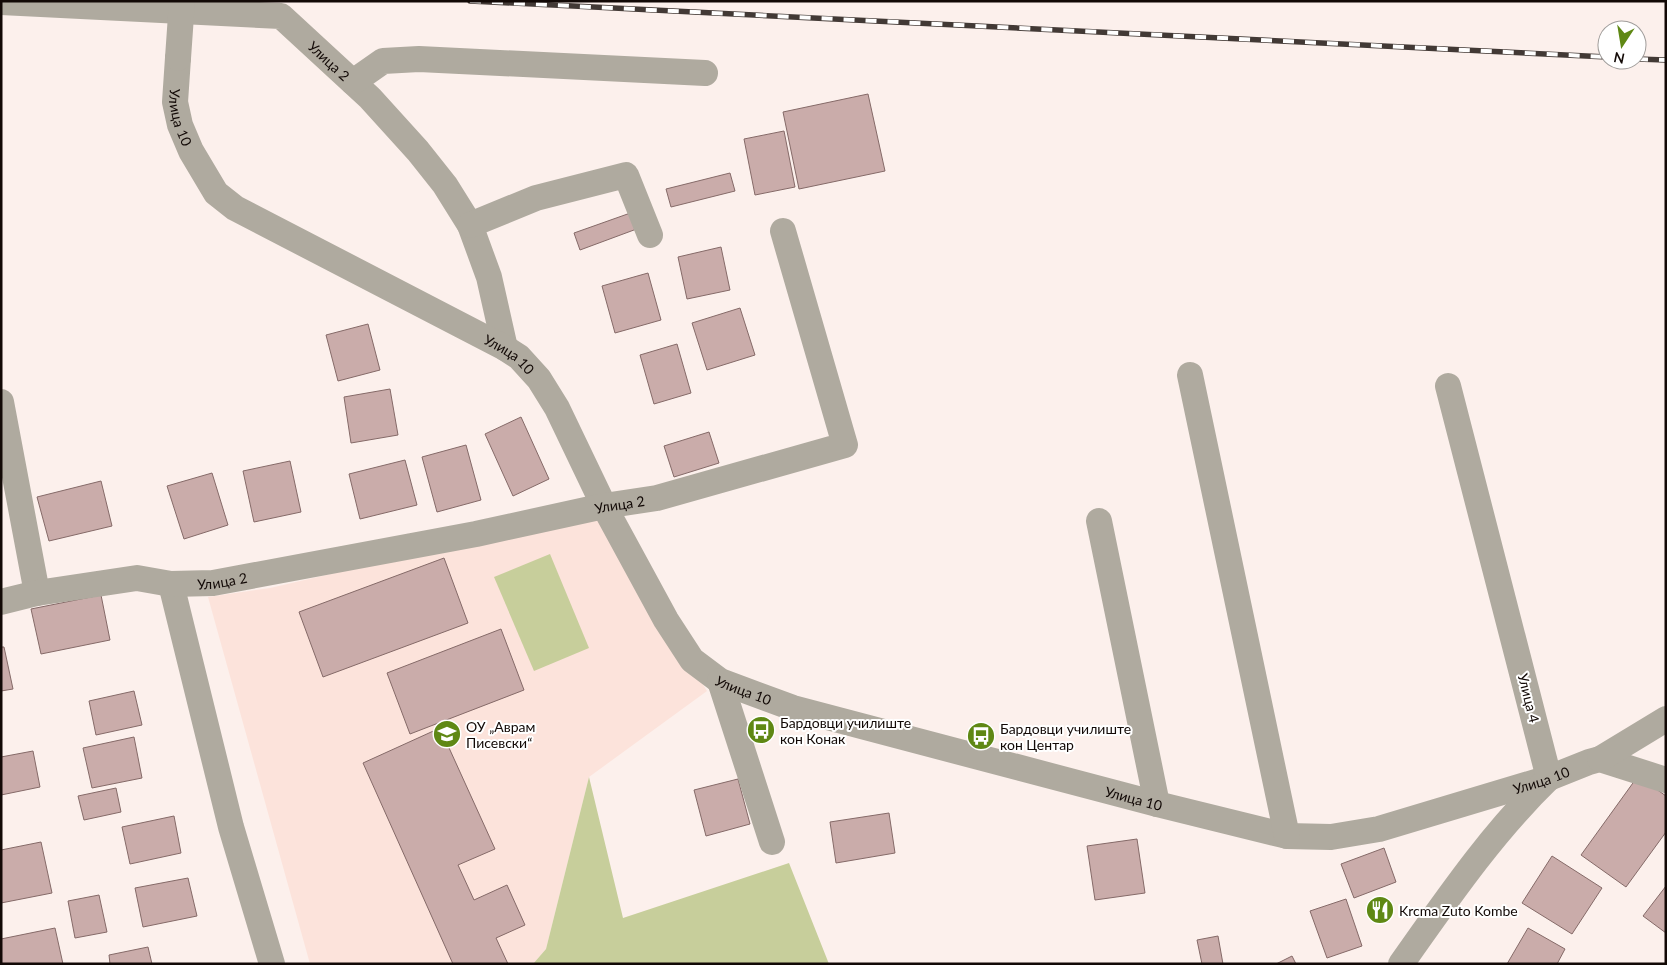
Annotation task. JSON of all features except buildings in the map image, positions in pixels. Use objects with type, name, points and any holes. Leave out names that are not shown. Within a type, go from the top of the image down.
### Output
[{"type":"street","name":"Улица 10","points":[[182,1],[175,102],[180,126],[190,151],[216,193],[236,208],[519,357],[557,408],[604,506],[666,620],[692,660],[720,681],[793,708],[1157,804],[1287,836],[1331,837],[1379,829],[1550,778],[1589,762],[1600,760],[1666,719]]},
{"type":"street","name":"Улица 2","points":[[1,2],[281,16],[353,82],[418,151],[445,185],[470,225],[489,277],[505,348]]},
{"type":"street","points":[[353,82],[383,61],[419,58],[705,73]]},
{"type":"street","points":[[470,225],[536,198],[626,176],[650,235]]},
{"type":"street","name":"Улица 2","points":[[1,602],[37,593],[137,578],[171,584],[213,583],[476,534],[604,506],[657,498],[845,446],[783,231]]},
{"type":"street","points":[[1190,376],[1287,836]]},
{"type":"street","name":"Улица 4","points":[[1448,386],[1550,778]]},
{"type":"street","points":[[1,402],[37,593]]},
{"type":"street","points":[[1099,521],[1157,804]]},
{"type":"street","points":[[171,584],[231,827],[272,964]]},
{"type":"street","points":[[720,681],[772,842]]},
{"type":"street","points":[[1600,760],[1666,780]]},
{"type":"street","points":[[1401,964],[1464,875],[1522,805],[1550,778]]},
{"type":"shaded area","name":"ОУ „Аврам Писевски“","points":[[598,512],[707,691],[589,777],[546,949],[533,964],[310,964],[208,597],[270,588]]},
{"type":"green space","points":[[550,554],[589,648],[534,671],[494,577]]},
{"type":"green space","points":[[589,777],[623,918],[789,863],[829,964],[533,964],[546,949]]},
{"type":"railway","points":[[470,1],[1597,57]]},
{"type":"railway","points":[[1647,59],[1666,60]]},
{"type":"place","name":"Бардовци училиште кон Конак","points":[[761,730]]},
{"type":"place","name":"ОУ „Аврам Писевски“","points":[[447,734]]},
{"type":"place","name":"Бардовци училиште кон Центар","points":[[981,736]]},
{"type":"place","name":"Krcma Zuto Kombe","points":[[1380,910]]}]
